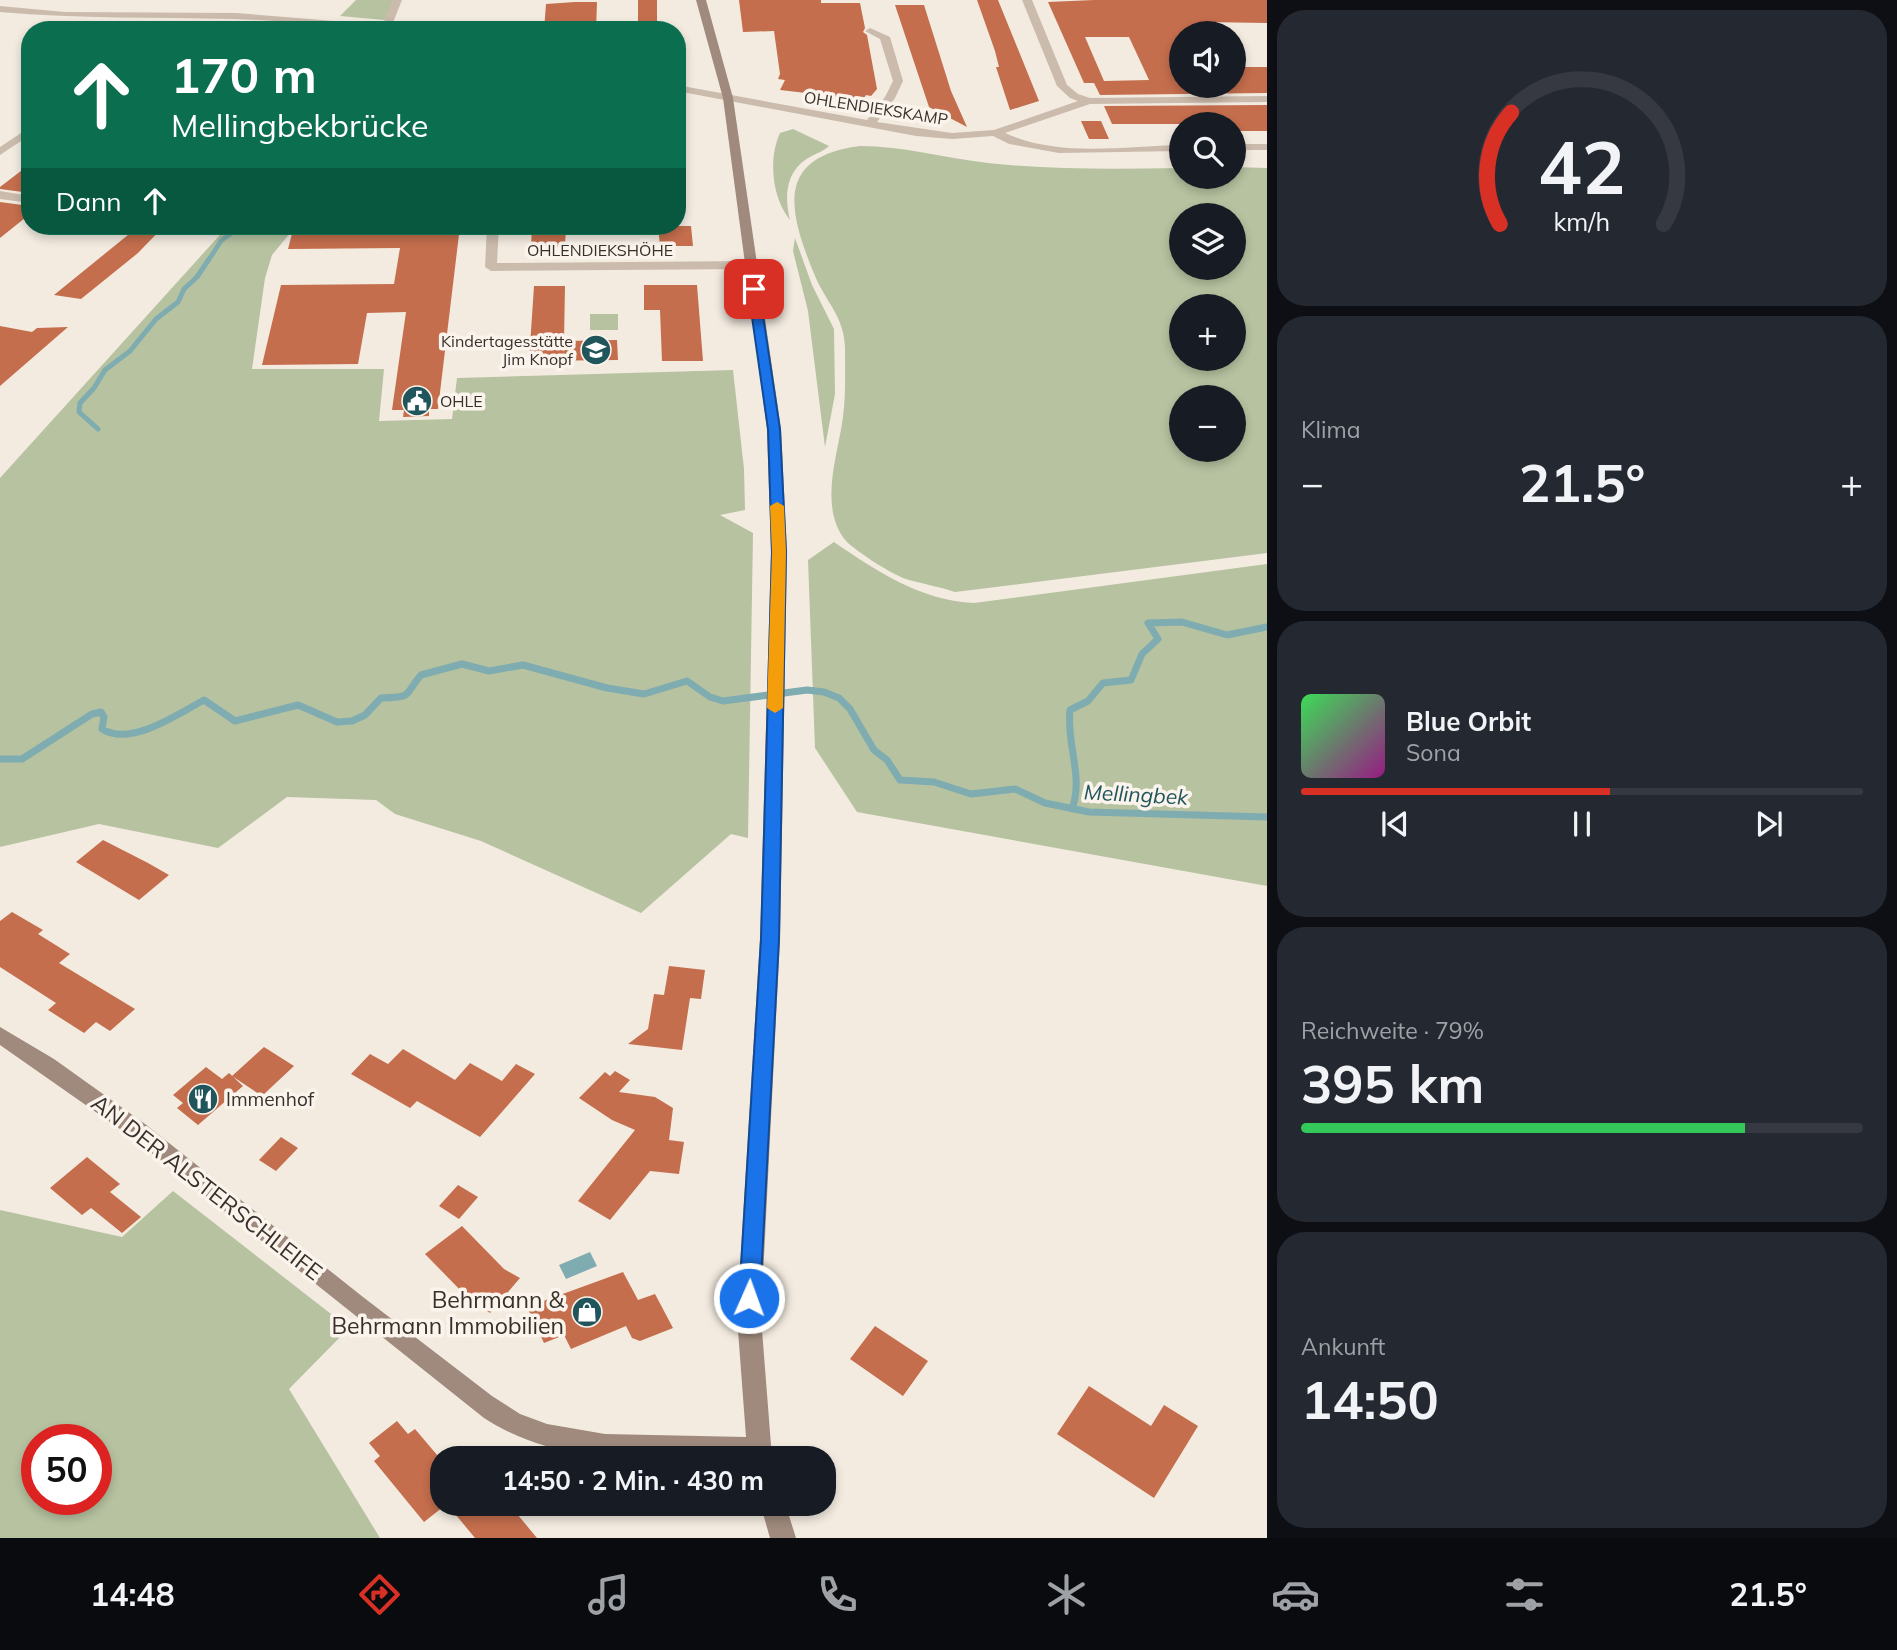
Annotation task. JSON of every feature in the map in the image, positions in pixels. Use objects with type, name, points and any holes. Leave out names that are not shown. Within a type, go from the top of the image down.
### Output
[{"type":"main road","points":[[701,0],[728,98],[774,429],[779,552],[770,939],[749,1317],[758,1446]]},
{"type":"main road","name":"AN DER ALSTERSCHLEIFE","points":[[0,1035],[55,1070],[196,1176],[499,1414],[523,1428],[614,1446]]},
{"type":"main road","points":[[776,1516],[783,1538]]},
{"type":"street","points":[[389,21],[397,0]]},
{"type":"street","points":[[1027,0],[1062,86],[1074,96],[1089,101]]},
{"type":"street","points":[[168,13],[178,6]]},
{"type":"street","points":[[0,9],[89,15],[168,13],[312,21]]},
{"type":"street","points":[[233,21],[237,16]]},
{"type":"street","points":[[870,30],[885,37],[898,81],[890,98],[870,124]]},
{"type":"street","name":"OHLENDIEKSKAMP","points":[[686,90],[931,135],[973,136],[995,133],[1089,101],[1267,99]]},
{"type":"street","points":[[995,133],[1015,144],[1032,147],[1169,148]]},
{"type":"street","points":[[0,152],[21,137]]},
{"type":"street","points":[[1246,147],[1267,147]]},
{"type":"street","points":[[0,195],[21,198]]},
{"type":"street","name":"OHLENDIEKSHÖHE","points":[[493,235],[491,267],[750,265]]},
{"type":"green space","points":[[356,0],[393,0],[385,20],[340,16]]},
{"type":"green space","points":[[793,129],[829,146],[802,162],[792,176],[787,193],[790,220],[779,201],[773,166],[780,133]]},
{"type":"green space","points":[[860,146],[1036,167],[1169,168],[1169,189],[1246,189],[1246,167],[1267,168],[1267,553],[955,592],[902,578],[846,541],[833,513],[831,497],[844,408],[844,337],[842,327],[806,253],[795,210],[795,192],[801,175],[813,162],[832,152]]},
{"type":"green space","points":[[220,235],[289,235],[272,255],[265,278],[252,369],[384,369],[379,421],[452,419],[457,378],[733,370],[744,469],[745,510],[720,515],[753,533],[748,838],[731,834],[641,913],[481,841],[395,814],[376,800],[287,797],[218,848],[99,824],[0,847],[0,478]]},
{"type":"green space","points":[[795,238],[812,285],[834,329],[835,394],[825,447],[808,311],[793,251]]},
{"type":"green space","points":[[590,314],[618,314],[618,330],[590,330]]},
{"type":"green space","points":[[834,542],[900,583],[936,597],[974,603],[1267,564],[1267,886],[857,812],[815,748],[808,560]]},
{"type":"green space","points":[[173,1191],[349,1328],[289,1389],[380,1538],[0,1538],[0,1210],[122,1237]]},
{"type":"water","points":[[590,1252],[597,1266],[566,1279],[559,1265]]},
{"type":"building","points":[[638,0],[657,0],[657,21],[638,21]]},
{"type":"building","points":[[739,0],[860,3],[865,28],[863,32],[867,35],[877,89],[871,96],[866,95],[860,104],[838,101],[841,97],[780,90],[785,80],[778,79],[780,74],[774,31],[743,32]]},
{"type":"building","points":[[977,0],[998,0],[1039,101],[1010,110],[996,67],[999,67],[995,51]]},
{"type":"building","points":[[1267,0],[1267,23],[1169,21],[1169,94],[1100,95],[1094,83],[1084,83],[1048,2]],"holes":[[[1085,37],[1129,37],[1149,80],[1104,81]]]},
{"type":"building","points":[[597,2],[596,21],[545,21],[546,4]]},
{"type":"building","points":[[895,5],[924,5],[951,91],[967,127],[929,107]]},
{"type":"building","points":[[1246,67],[1267,67],[1267,93],[1246,93]]},
{"type":"building","points":[[1267,105],[1267,131],[1246,131],[1246,112],[1169,112],[1169,124],[1112,124],[1104,106]]},
{"type":"building","points":[[1081,121],[1101,121],[1109,139],[1089,139]]},
{"type":"building","points":[[21,171],[21,192],[0,187]]},
{"type":"building","points":[[0,202],[21,205],[21,221],[0,238]]},
{"type":"building","points":[[686,226],[691,226],[693,246],[660,246],[659,235],[686,235]]},
{"type":"building","points":[[128,235],[155,235],[138,253],[81,299],[54,295]]},
{"type":"building","points":[[292,235],[459,235],[438,409],[429,409],[429,416],[403,417],[404,410],[392,410],[406,312],[367,313],[358,364],[262,365],[281,285],[394,284],[400,248],[288,249]]},
{"type":"building","points":[[532,235],[566,235],[565,247],[531,247]]},
{"type":"building","points":[[644,285],[697,285],[703,361],[662,361],[660,310],[644,310]]},
{"type":"building","points":[[534,286],[565,286],[564,341],[617,340],[618,360],[529,361]]},
{"type":"building","points":[[0,326],[32,332],[37,328],[68,327],[0,386]]},
{"type":"building","points":[[103,840],[169,875],[139,900],[76,862]]},
{"type":"building","points":[[12,912],[43,930],[38,934],[70,954],[59,963],[135,1009],[110,1031],[96,1022],[84,1033],[48,1010],[56,1003],[0,967],[0,921]]},
{"type":"building","points":[[669,966],[705,970],[701,999],[690,998],[682,1050],[628,1044],[648,1029],[654,994],[664,995]]},
{"type":"building","points":[[264,1047],[294,1066],[262,1096],[232,1076]]},
{"type":"building","points":[[403,1049],[455,1080],[470,1063],[502,1081],[516,1064],[535,1074],[480,1137],[417,1101],[410,1108],[351,1074],[370,1054],[388,1064]]},
{"type":"building","name":"Immenhof","points":[[206,1067],[222,1079],[229,1073],[243,1086],[198,1125],[177,1108],[183,1103],[173,1095]]},
{"type":"building","points":[[615,1071],[630,1080],[619,1092],[655,1097],[673,1108],[669,1140],[684,1142],[679,1174],[650,1171],[610,1220],[578,1201],[635,1130],[612,1120],[579,1098],[605,1072],[610,1076]]},
{"type":"building","points":[[281,1137],[298,1148],[276,1171],[259,1160]]},
{"type":"building","points":[[87,1157],[120,1184],[110,1192],[141,1217],[122,1233],[91,1208],[82,1215],[50,1188]]},
{"type":"building","points":[[458,1185],[478,1197],[459,1219],[439,1206]]},
{"type":"building","points":[[462,1226],[504,1269],[520,1278],[490,1313],[467,1297],[425,1254]]},
{"type":"building","name":"Behrmann & Behrmann Immobilien","points":[[623,1272],[638,1300],[655,1294],[673,1328],[640,1341],[632,1338],[626,1326],[571,1349],[564,1335],[544,1343],[527,1307]]},
{"type":"building","points":[[875,1326],[928,1361],[903,1396],[850,1359]]},
{"type":"building","points":[[1089,1386],[1151,1426],[1164,1405],[1198,1426],[1154,1498],[1057,1434]]},
{"type":"building","points":[[397,1421],[408,1434],[415,1429],[430,1447],[432,1516],[424,1522],[374,1461],[380,1456],[369,1443]]},
{"type":"building","points":[[457,1516],[519,1516],[537,1538],[475,1538]]},
{"type":"waterway","points":[[208,261],[221,241],[229,235]]},
{"type":"waterway","points":[[98,429],[79,412],[80,403],[94,388],[105,370],[130,351],[156,319],[178,302],[184,289],[197,277],[209,259]]},
{"type":"waterway","points":[[1072,809],[1076,772],[1070,735],[1070,710],[1088,701],[1103,683],[1131,680],[1142,654],[1158,639],[1148,623],[1182,622],[1227,635],[1267,627]]},
{"type":"waterway","name":"Mellingbek","points":[[0,759],[22,759],[92,714],[101,712],[104,717],[102,729],[127,734],[168,720],[204,700],[235,721],[298,705],[337,722],[352,721],[365,715],[381,698],[407,694],[421,675],[462,664],[489,671],[523,665],[607,688],[644,694],[687,681],[710,697],[723,701],[807,690],[824,692],[839,698],[850,709],[874,750],[887,760],[900,780],[934,782],[971,794],[1015,789],[1045,803],[1072,809]]},
{"type":"waterway","name":"Mellingbek","points":[[1072,809],[1089,812],[1267,817]]},
{"type":"slow traffic","points":[[775,708],[779,552],[777,506]]},
{"type":"place","name":"Kindertagesstätte Jim Knopf","points":[[596,350]]},
{"type":"place","name":"OHLE","points":[[417,401]]},
{"type":"place","name":"Immenhof","points":[[203,1099]]},
{"type":"place","name":"Behrmann & Behrmann Immobilien","points":[[587,1312]]},
{"type":"route","points":[[749,1298],[770,939],[779,552],[774,429],[754,289]]}]
